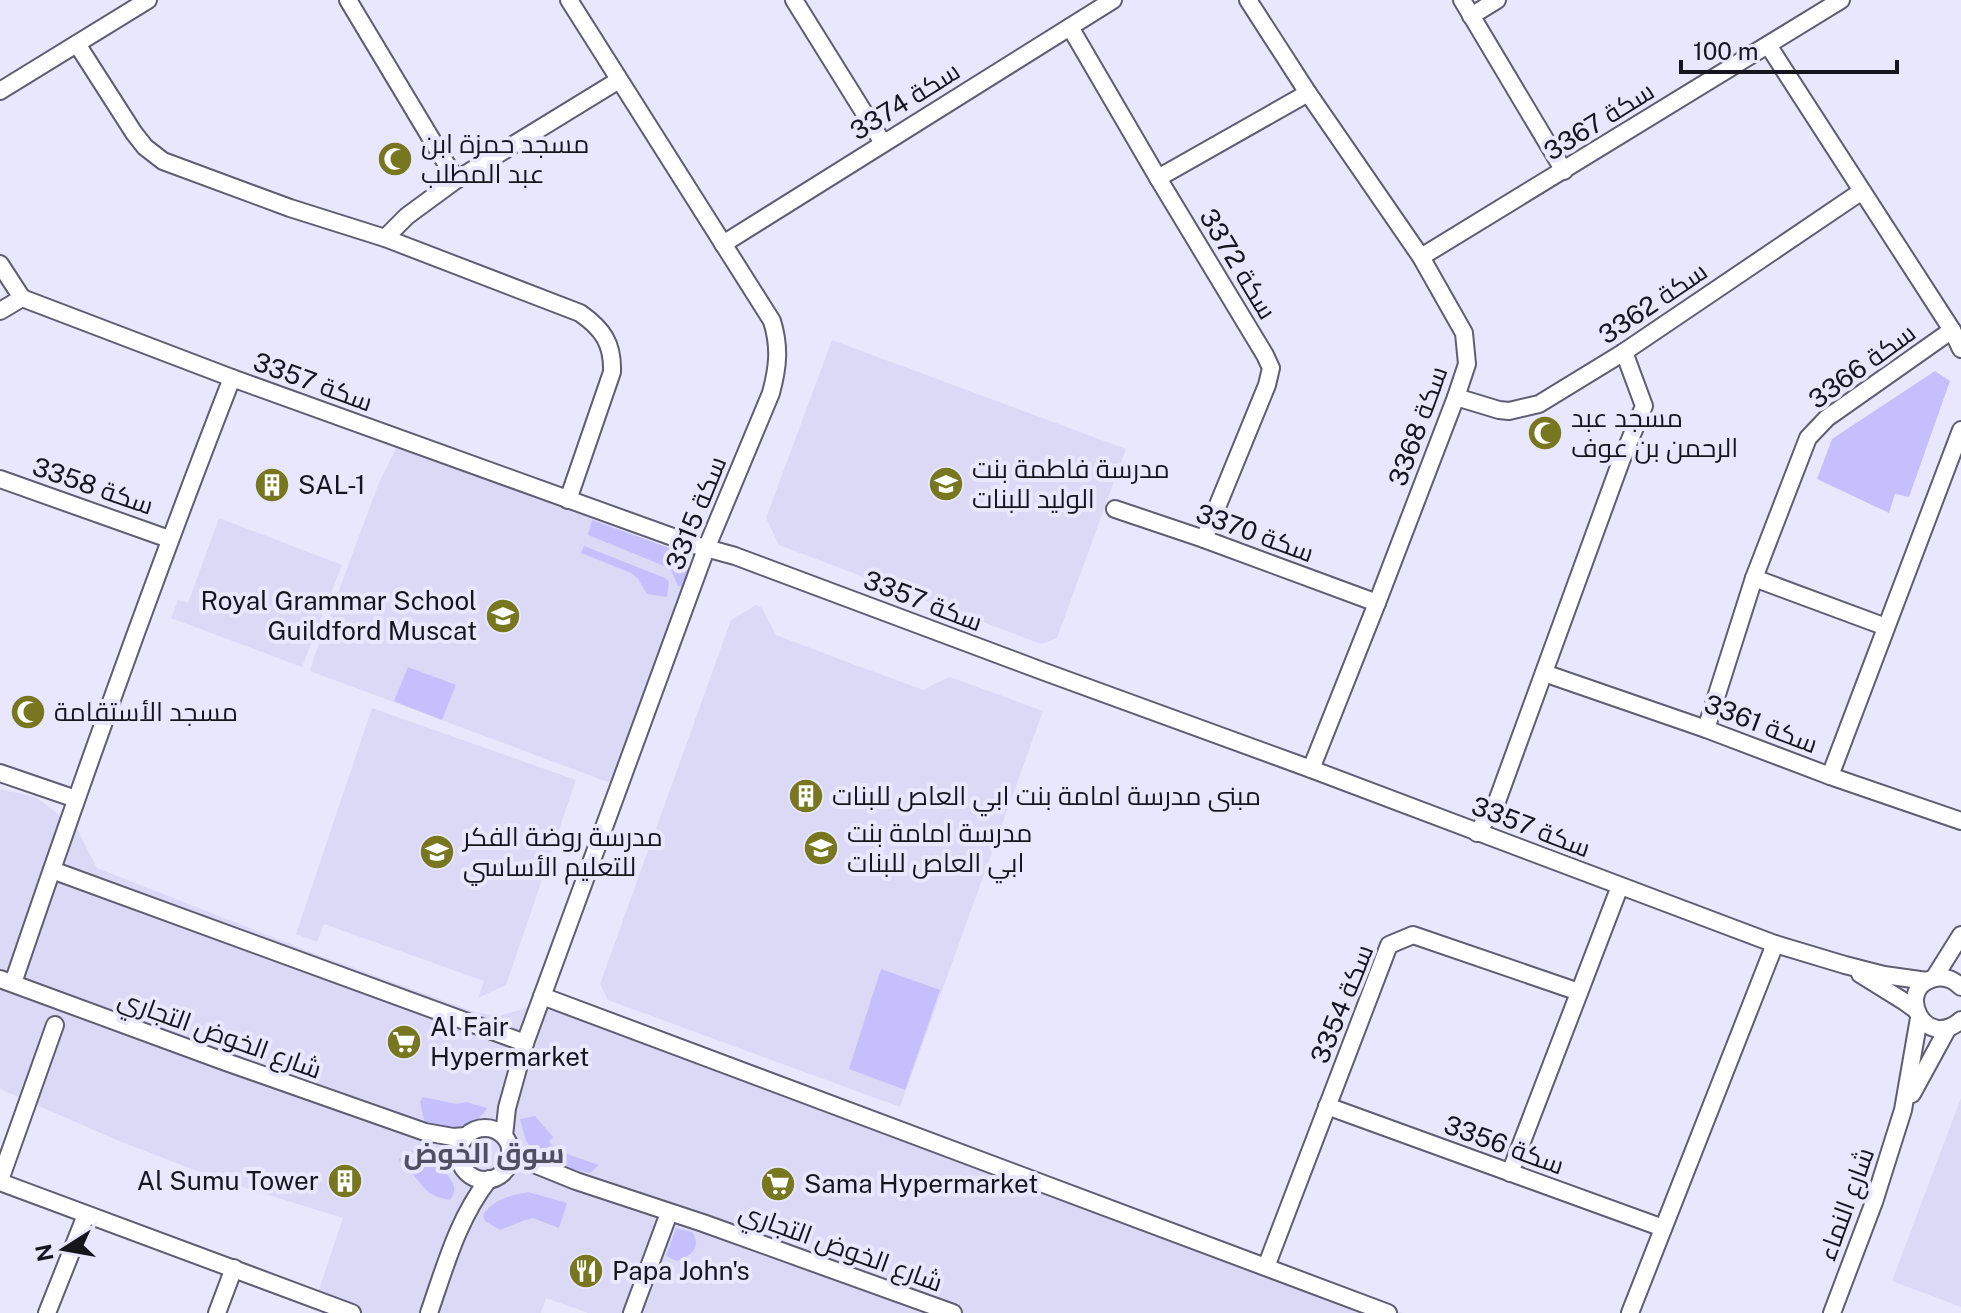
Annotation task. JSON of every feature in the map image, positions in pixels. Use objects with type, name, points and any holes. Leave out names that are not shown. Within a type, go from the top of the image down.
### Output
[{"type":"street","points":[[0,91],[148,0]]},
{"type":"street","points":[[348,0],[456,180]]},
{"type":"street","name":"سكة 3315","points":[[507,1144],[507,1108],[525,1043],[706,549],[771,393],[778,370],[779,352],[772,321],[569,0]]},
{"type":"street","points":[[794,0],[883,143]]},
{"type":"street","name":"سكة 3374","points":[[723,244],[1113,0]]},
{"type":"street","name":"سكة 3368","points":[[1248,0],[1421,257],[1464,333],[1467,364],[1311,769]]},
{"type":"street","points":[[1462,0],[1564,171]]},
{"type":"street","points":[[1471,16],[1497,0]]},
{"type":"street","name":"سكة 3367","points":[[1421,257],[1841,0]]},
{"type":"street","name":"سكة 3372","points":[[1070,27],[1271,368],[1267,385],[1204,539]]},
{"type":"street","points":[[77,44],[134,133],[145,147],[163,161],[290,208],[385,238],[580,313],[594,323],[613,355],[612,372],[568,500]]},
{"type":"street","points":[[1768,45],[1952,330],[1961,349]]},
{"type":"street","points":[[385,238],[407,216],[456,180],[619,80]]},
{"type":"street","points":[[1158,178],[1308,93]]},
{"type":"street","name":"سكة 3362","points":[[1456,397],[1509,411],[1539,404],[1624,352],[1862,191]]},
{"type":"street","points":[[0,264],[22,298],[0,311]]},
{"type":"street","name":"سكة 3357","points":[[22,298],[568,500],[706,549],[735,556],[1775,944],[1884,975],[1951,979],[1961,987]]},
{"type":"street","name":"سكة 3366","points":[[1706,729],[1754,578],[1808,438],[1827,418],[1952,330]]},
{"type":"street","points":[[1477,833],[1496,804],[1644,406],[1624,352]]},
{"type":"street","points":[[7,981],[52,870],[169,539],[232,378]]},
{"type":"street","points":[[1830,776],[1961,430]]},
{"type":"street","name":"سكة 3358","points":[[0,479],[169,539]]},
{"type":"street","name":"سكة 3370","points":[[1115,509],[1377,603]]},
{"type":"street","points":[[1754,578],[1886,627]]},
{"type":"street","name":"سكة 3361","points":[[1544,673],[1961,821]]},
{"type":"street","points":[[0,773],[76,799]]},
{"type":"street","points":[[52,870],[525,1043]]},
{"type":"street","points":[[1510,1173],[1620,886]]},
{"type":"street","name":"سكة 3354","points":[[1266,1267],[1389,945],[1413,935],[1579,992]]},
{"type":"street","points":[[1930,980],[1961,935]]},
{"type":"street","points":[[1630,1313],[1775,944]]},
{"type":"street","name":"سكة 3357","points":[[1845,965],[1905,1002],[1932,1028],[1956,1024]]},
{"type":"street","name":"شارع النماء","points":[[1832,1313],[1874,1202],[1903,1110],[1911,1073],[1918,1014],[1917,994],[1930,980]]},
{"type":"street","name":"شارع الخوض التجاري","points":[[7,981],[425,1132],[453,1137],[473,1132]]},
{"type":"street","points":[[542,996],[1388,1313]]},
{"type":"street","name":"شارع النماء","points":[[1903,1110],[1956,1024]]},
{"type":"street","points":[[55,1025],[0,1181],[352,1313]]},
{"type":"street","name":"سكة 3315","points":[[473,1132],[503,1099],[514,1079]]},
{"type":"street","name":"سكة 3356","points":[[1327,1106],[1663,1228]]},
{"type":"street","points":[[429,1313],[458,1230],[466,1197],[461,1143],[473,1132],[497,1131],[507,1144],[510,1159],[469,1208],[458,1230]]},
{"type":"street","name":"شارع الخوض التجاري","points":[[425,1132],[443,1144],[464,1166]]},
{"type":"street","name":"شارع الخوض التجاري","points":[[507,1144],[529,1162],[576,1181],[953,1313]]},
{"type":"street","points":[[464,1166],[474,1177],[496,1176]]},
{"type":"street","name":"شارع الخوض التجاري","points":[[496,1176],[525,1173],[576,1181]]},
{"type":"street","points":[[632,1313],[669,1213]]},
{"type":"street","points":[[47,1313],[86,1215]]},
{"type":"street","points":[[217,1313],[234,1268]]},
{"type":"shaded area","name":"مدرسة فاطمة بنت الوليد للبنات","points":[[832,340],[1126,449],[1057,638],[1041,644],[779,545],[766,518]]},
{"type":"shaded area","points":[[1935,371],[1950,381],[1909,497],[1895,494],[1889,513],[1817,479],[1832,439]]},
{"type":"shaded area","name":"Royal Grammar School Guildford Muscat","points":[[397,446],[678,551],[691,564],[694,571],[613,784],[310,671],[378,485]]},
{"type":"shaded area","points":[[219,518],[342,565],[302,667],[171,618],[178,600],[188,603]]},
{"type":"shaded area","points":[[592,520],[678,551],[688,568],[685,587],[678,586],[671,570],[662,565],[588,535]]},
{"type":"shaded area","points":[[584,546],[665,578],[669,582],[667,597],[647,594],[631,573],[581,553]]},
{"type":"shaded area","name":"مدرسة امامة بنت ابي العاص للبنات","points":[[756,605],[762,608],[776,635],[855,665],[924,690],[950,677],[1043,711],[900,1107],[608,1000],[600,984],[731,620]]},
{"type":"shaded area","points":[[408,667],[456,685],[442,720],[394,701]]},
{"type":"shaded area","name":"مدرسة روضة الفكر للتعليم الأساسي","points":[[372,708],[576,780],[506,985],[478,998],[484,981],[324,924],[317,942],[296,934]]},
{"type":"shaded area","name":"سوق الخوض","points":[[0,789],[36,797],[77,829],[97,868],[316,954],[475,1012],[498,1016],[523,1009],[550,991],[1403,1313],[588,1313],[546,1298],[541,1313],[324,1313],[313,1308],[343,1218],[223,1181],[119,1141],[0,1089]]},
{"type":"shaded area","points":[[881,969],[940,990],[905,1090],[849,1069]]},
{"type":"shaded area","points":[[423,1097],[487,1108],[468,1124],[450,1128],[433,1127],[425,1125],[420,1102]]},
{"type":"shaded area","points":[[1961,1098],[1961,1307],[1892,1281]]},
{"type":"shaded area","points":[[535,1116],[553,1137],[549,1142],[556,1149],[551,1163],[532,1150],[524,1135],[520,1119]]},
{"type":"shaded area","points":[[414,1150],[434,1160],[449,1177],[454,1188],[450,1200],[430,1193],[412,1173],[402,1167],[399,1159]]},
{"type":"shaded area","points":[[561,1152],[599,1165],[590,1173],[558,1166]]},
{"type":"shaded area","points":[[528,1192],[567,1203],[559,1228],[533,1218],[500,1230],[485,1221],[483,1215],[497,1202]]},
{"type":"shaded area","points":[[676,1228],[692,1232],[696,1242],[691,1254],[677,1261],[666,1256]]},
{"type":"place","name":"مسجد حمزة ابن عبد المطلب","points":[[395,159]]},
{"type":"place","name":"مسجد عبد الرحمن بن عوف","points":[[1545,433]]},
{"type":"place","name":"مدرسة فاطمة بنت الوليد للبنات","points":[[946,484]]},
{"type":"place","name":"SAL-1","points":[[272,485]]},
{"type":"place","name":"Royal Grammar School Guildford Muscat","points":[[503,616]]},
{"type":"place","name":"مسجد الأستقامة","points":[[28,712]]},
{"type":"place","name":"مبنى مدرسة امامة بنت ابي العاص للبنات","points":[[806,796]]},
{"type":"place","name":"مدرسة امامة بنت ابي العاص للبنات","points":[[821,848]]},
{"type":"place","name":"مدرسة روضة الفكر للتعليم الأساسي","points":[[437,852]]},
{"type":"place","name":"Al Fair Hypermarket","points":[[404,1042]]},
{"type":"place","name":"Al Sumu Tower","points":[[345,1181]]},
{"type":"place","name":"Sama Hypermarket","points":[[778,1184]]},
{"type":"place","name":"Papa John's","points":[[586,1271]]},
{"type":"district","name":"سوق الخوض","points":[[484,1153]]}]
